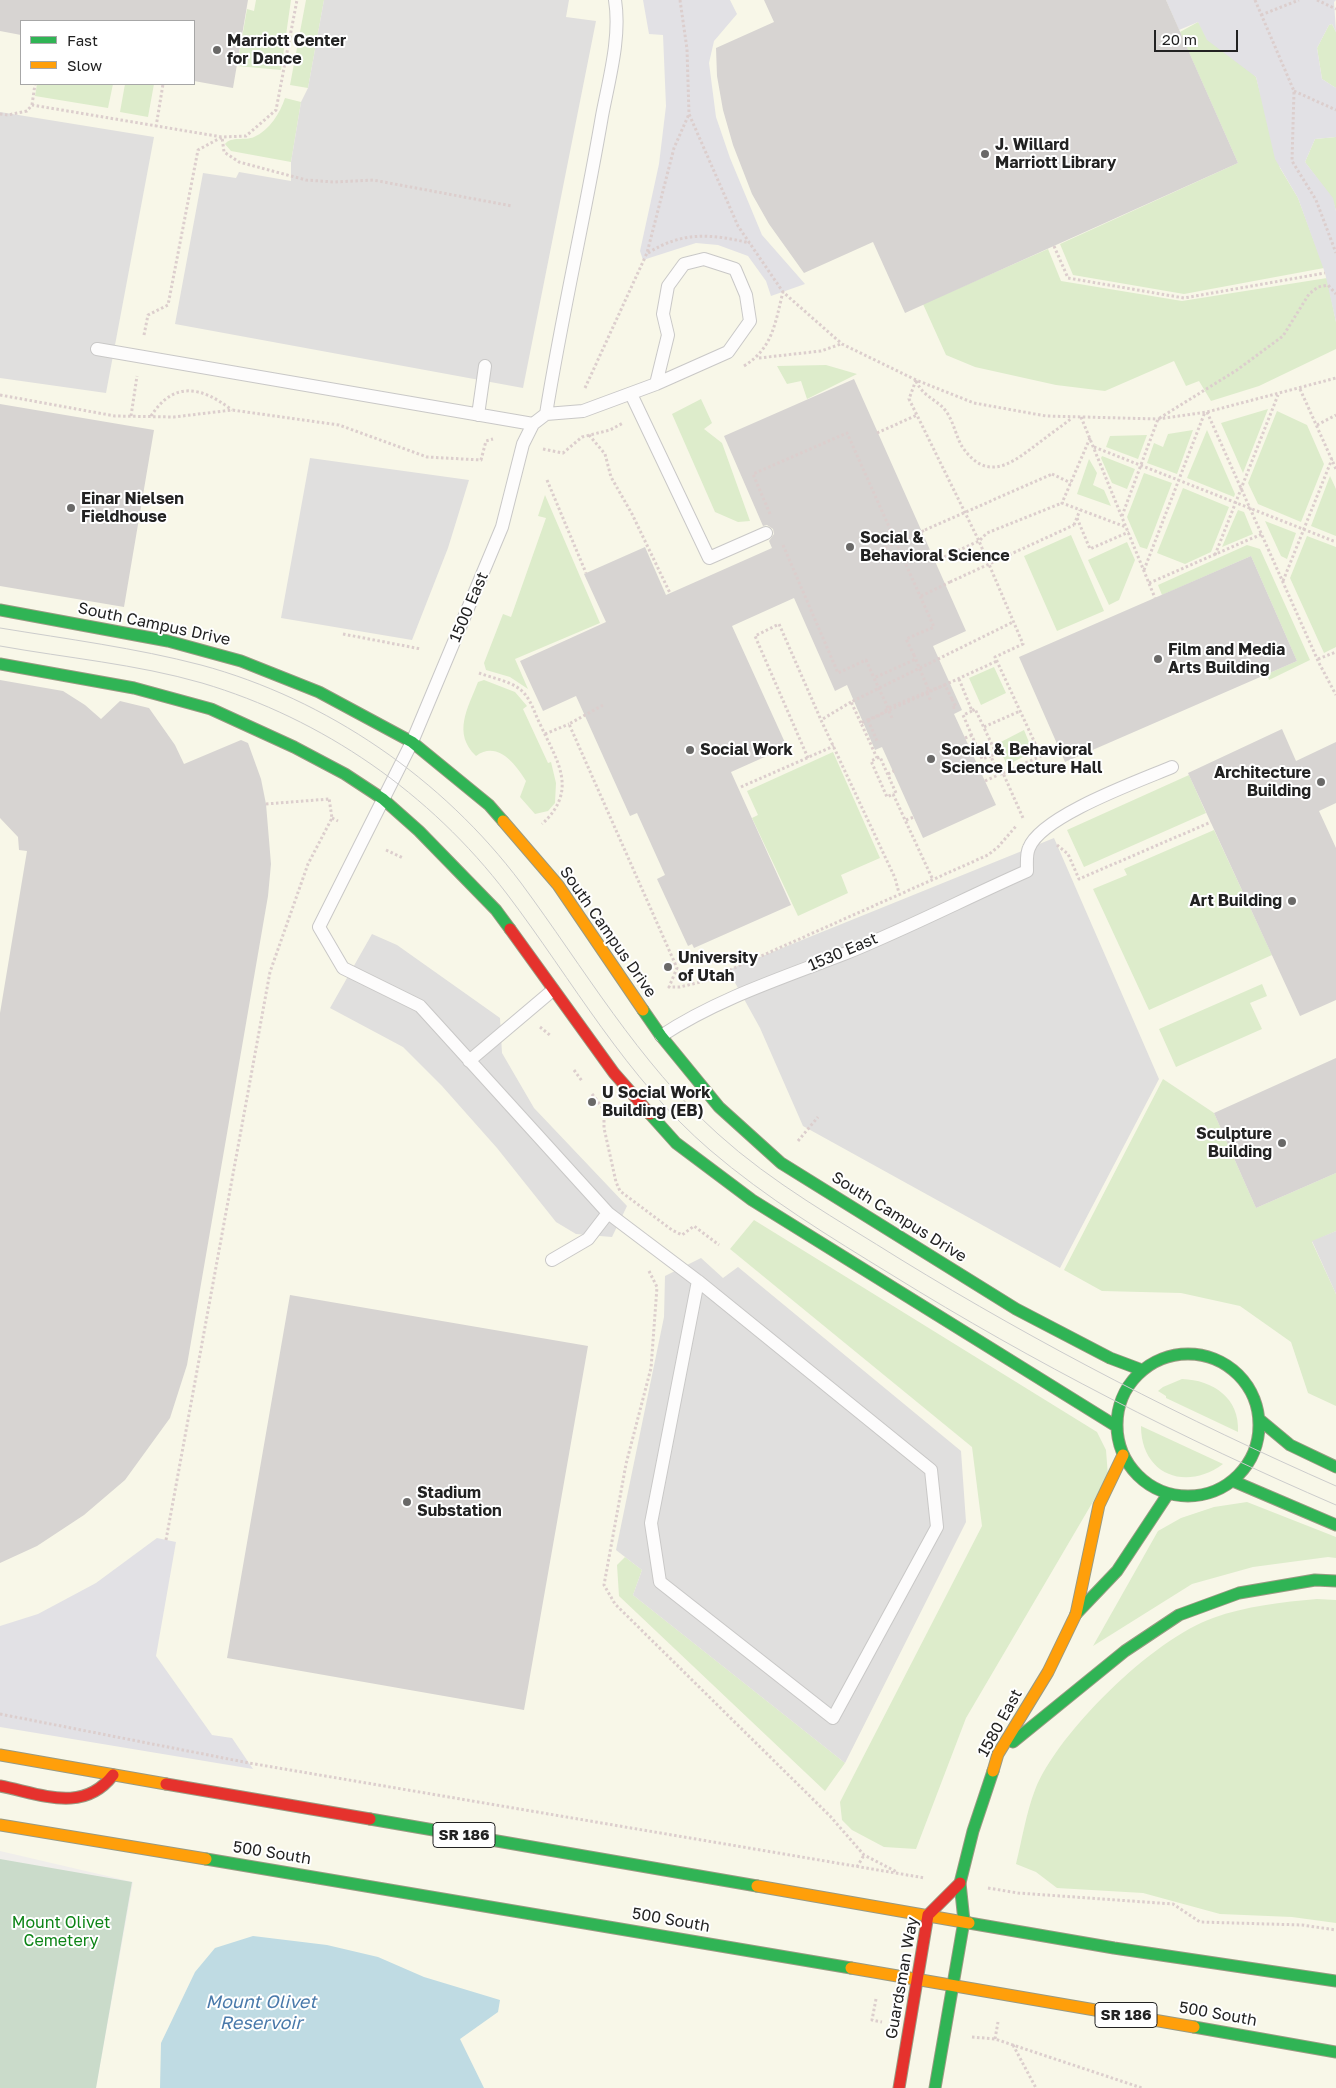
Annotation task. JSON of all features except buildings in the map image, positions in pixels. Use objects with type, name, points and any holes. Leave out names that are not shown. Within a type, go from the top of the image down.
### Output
[{"type":"street","name":"South Campus Drive","points":[[0,610],[168,641],[241,661],[319,692],[412,742],[489,805],[558,885],[661,1036],[719,1107],[780,1163],[1016,1309],[1110,1358],[1142,1370]]},
{"type":"street","points":[[0,664],[134,688],[211,709],[294,747],[345,774],[383,800],[419,832],[496,910],[614,1073],[676,1143],[752,1200],[1116,1426]]},
{"type":"street","points":[[1190,1353],[1216,1359],[1238,1374],[1253,1395],[1260,1420],[1256,1450],[1247,1466],[1233,1481],[1213,1492],[1190,1497],[1168,1494],[1150,1486],[1134,1472],[1123,1455],[1118,1441],[1116,1426],[1120,1404],[1127,1387],[1142,1370],[1165,1357],[1190,1353]]},
{"type":"street","points":[[1260,1420],[1290,1445],[1336,1468]]},
{"type":"street","name":"1580 East","points":[[960,1883],[973,1831],[998,1754],[1048,1672],[1076,1614],[1099,1505],[1123,1455]]},
{"type":"street","points":[[1233,1481],[1336,1525]]},
{"type":"street","name":"1580 East","points":[[1076,1614],[1118,1571],[1168,1494]]},
{"type":"street","points":[[998,1754],[1125,1651],[1179,1615],[1239,1592],[1316,1580],[1336,1581]]},
{"type":"street","name":"SR 186","points":[[0,1755],[1167,1957],[1336,1982]]},
{"type":"street","points":[[0,1786],[64,1797],[87,1797],[105,1786],[113,1775]]},
{"type":"street","name":"500 South","points":[[0,1825],[953,1984],[1336,2052]]},
{"type":"street","points":[[935,2088],[964,1921],[960,1883]]},
{"type":"street","name":"Guardsman Way","points":[[899,2088],[928,1915],[960,1883]]},
{"type":"lane","points":[[615,0],[618,16],[610,74],[546,414],[583,411],[656,384],[728,352],[750,321],[746,296],[735,269],[704,260],[684,264],[668,286],[663,314],[668,335],[656,384]]},
{"type":"lane","points":[[97,348],[534,424]]},
{"type":"lane","points":[[478,415],[486,366]]},
{"type":"lane","points":[[631,394],[709,558],[766,533]]},
{"type":"lane","name":"1500 East","points":[[469,1061],[420,1006],[343,968],[319,927],[412,742],[502,527],[523,444],[534,424],[546,414]]},
{"type":"lane","name":"1530 East","points":[[661,1036],[686,1020],[762,985],[846,953],[1027,871],[1028,848],[1040,832],[1061,816],[1172,767]]},
{"type":"lane","points":[[553,990],[469,1061],[608,1213],[698,1281],[931,1470],[937,1526],[833,1718],[660,1582],[651,1523],[698,1281]]},
{"type":"lane","points":[[552,1260],[588,1240],[608,1213]]},
{"type":"path","points":[[32,104],[222,137],[246,136],[276,110],[297,0]]},
{"type":"path","points":[[680,0],[687,49],[689,114],[738,226],[783,292],[842,344],[916,380],[974,404],[1046,416],[1158,419],[1206,412],[1300,389],[1336,378]]},
{"type":"path","points":[[1255,0],[1294,91],[1292,161],[1316,200],[1335,250]]},
{"type":"path","points":[[1261,15],[1299,0]]},
{"type":"path","points":[[1317,0],[1336,9]]},
{"type":"path","points":[[0,114],[8,115],[27,111],[32,104],[35,85]]},
{"type":"path","points":[[156,127],[163,85]]},
{"type":"path","points":[[1294,91],[1336,110]]},
{"type":"path","points":[[585,388],[647,253],[674,148],[689,114]]},
{"type":"path","points":[[222,137],[224,152],[239,162],[306,180],[334,182],[373,180],[512,206]]},
{"type":"path","points":[[144,335],[148,315],[168,305],[198,150],[222,137]]},
{"type":"path","points":[[1054,246],[1068,278],[1184,298],[1326,273]]},
{"type":"path","points":[[1122,516],[1158,419],[1237,370],[1283,336],[1309,294],[1318,287],[1328,285],[1336,294]]},
{"type":"path","points":[[783,292],[772,335],[758,358],[821,351],[842,344]]},
{"type":"path","points":[[131,416],[138,371]]},
{"type":"path","points":[[916,380],[910,399],[979,541],[1023,644],[995,657],[1041,756],[985,781]]},
{"type":"path","points":[[916,380],[922,393],[942,405],[963,448],[983,465],[1000,467],[1015,462],[1073,417]]},
{"type":"path","points":[[1300,389],[1336,469]]},
{"type":"path","points":[[151,416],[162,401],[175,393],[190,390],[218,399],[232,410]]},
{"type":"path","points":[[1215,555],[1278,394]]},
{"type":"path","points":[[0,395],[115,416],[174,417],[232,410],[339,425],[427,456],[481,460],[486,441]]},
{"type":"path","points":[[1144,571],[1206,412]]},
{"type":"path","points":[[1206,412],[1336,696]]},
{"type":"path","points":[[878,433],[917,415]]},
{"type":"path","points":[[1317,426],[1336,415]]},
{"type":"path","points":[[1081,417],[1155,598]]},
{"type":"path","points":[[553,451],[563,453],[582,437],[610,430]]},
{"type":"path","points":[[772,519],[753,474],[846,433],[934,627],[906,639],[915,657],[931,701]]},
{"type":"path","points":[[589,435],[605,454],[611,477],[632,514],[670,593]]},
{"type":"path","points":[[1062,503],[1090,438]]},
{"type":"path","points":[[1094,447],[1336,542]]},
{"type":"path","points":[[1283,582],[1332,459]]},
{"type":"path","points":[[876,552],[1052,474],[1071,483]]},
{"type":"path","points":[[547,480],[586,573]]},
{"type":"path","points":[[935,561],[979,541],[987,533],[1062,503],[1126,527]]},
{"type":"path","points":[[921,596],[1074,526],[1080,510]]},
{"type":"path","points":[[1077,518],[1090,549],[1128,532]]},
{"type":"path","points":[[1150,583],[1262,534]]},
{"type":"path","points":[[780,538],[838,673],[866,660],[892,718]]},
{"type":"path","points":[[821,720],[851,702],[1013,622]]},
{"type":"path","points":[[808,758],[755,636],[779,624],[821,720],[895,878],[899,893]]},
{"type":"path","points":[[343,634],[420,648]]},
{"type":"path","points":[[1318,659],[1336,652]]},
{"type":"path","points":[[874,678],[915,657]]},
{"type":"path","points":[[861,723],[888,709],[997,662]]},
{"type":"path","points":[[479,673],[516,686],[527,696],[560,768],[562,788],[559,806],[539,827]]},
{"type":"path","points":[[959,679],[972,711]]},
{"type":"path","points":[[928,692],[945,684],[956,707],[952,708]]},
{"type":"path","points":[[851,702],[877,758],[880,757],[896,793],[887,797],[871,761],[877,758]]},
{"type":"path","points":[[545,734],[569,724],[602,705]]},
{"type":"path","points":[[879,740],[877,741],[868,720],[881,715],[888,709]]},
{"type":"path","points":[[975,709],[996,753],[982,760],[963,715],[972,711],[975,709]]},
{"type":"path","points":[[984,727],[1020,710]]},
{"type":"path","points":[[569,724],[677,968],[669,987],[680,987],[705,981],[932,878],[988,855],[998,847],[1023,818]]},
{"type":"path","points":[[965,738],[972,735]]},
{"type":"path","points":[[741,787],[834,746]]},
{"type":"path","points":[[991,756],[998,775]]},
{"type":"path","points":[[888,774],[894,771]]},
{"type":"path","points":[[1003,773],[1026,822]]},
{"type":"path","points":[[893,794],[932,878]]},
{"type":"path","points":[[166,1540],[270,972],[308,864],[332,818],[329,799],[266,804]]},
{"type":"path","points":[[906,820],[914,817]]},
{"type":"path","points":[[332,818],[338,821]]},
{"type":"path","points":[[1050,840],[1068,854],[1079,879],[1210,822]]},
{"type":"path","points":[[386,850],[407,859]]},
{"type":"path","points":[[604,1110],[604,1128],[616,1182],[620,1190],[627,1197],[682,1235],[694,1226],[719,1244]]},
{"type":"path","points":[[796,1143],[818,1117]]},
{"type":"path","points":[[0,1714],[249,1762],[900,1874]]},
{"type":"path","points":[[857,1867],[864,1855]]},
{"type":"path","points":[[1018,1893],[1173,1904],[1200,1922],[1302,1926],[1336,1930]]},
{"type":"path","points":[[872,2020],[875,2004]]},
{"type":"path","points":[[995,2039],[998,2020]]},
{"type":"path","points":[[975,2038],[995,2039],[1012,2044],[1142,2088]]},
{"type":"path","points":[[1012,2044],[1036,2088]]},
{"type":"shaded area","name":"University of Utah","points":[[0,0],[1336,0],[1336,2088],[96,2088],[133,1882],[0,1851]]},
{"type":"shaded area","points":[[324,0],[569,0],[566,17],[596,21],[523,388],[175,324],[203,173],[236,178],[239,172],[291,181],[291,162],[301,102],[308,88]]},
{"type":"shaded area","points":[[643,0],[730,0],[737,14],[714,41],[709,63],[716,117],[730,158],[762,235],[805,284],[771,296],[766,281],[748,256],[718,245],[696,243],[643,260],[640,251],[659,164],[666,106],[663,35],[649,34]]},
{"type":"shaded area","points":[[1166,0],[1336,0],[1334,2],[1336,32],[1332,24],[1329,25],[1317,48],[1322,79],[1336,88],[1336,137],[1315,139],[1305,162],[1333,198],[1336,211],[1336,322],[1325,273],[1298,198],[1275,159],[1256,77],[1207,40],[1198,22],[1179,30]]},
{"type":"shaded area","points":[[0,112],[154,137],[106,393],[0,378]]},
{"type":"shaded area","points":[[310,458],[469,480],[448,548],[412,640],[281,618]]},
{"type":"shaded area","points":[[1054,838],[1159,1079],[1060,1268],[803,1126],[760,1028],[728,970]]},
{"type":"shaded area","points":[[372,934],[397,945],[500,1018],[502,1053],[534,1108],[627,1206],[612,1237],[576,1234],[556,1222],[497,1148],[442,1086],[403,1047],[330,1008]]},
{"type":"shaded area","points":[[1336,1231],[1336,1294],[1312,1241]]},
{"type":"shaded area","points":[[701,1258],[723,1278],[738,1267],[961,1451],[966,1522],[845,1763],[633,1595],[642,1570],[616,1550],[664,1317],[665,1276]]},
{"type":"shaded area","points":[[157,1538],[176,1542],[156,1656],[212,1735],[232,1738],[253,1769],[0,1727],[0,1626],[38,1614],[96,1583]]},
{"type":"green space","points":[[256,0],[291,0],[281,70],[237,66],[247,9],[254,11]]},
{"type":"green space","points":[[306,0],[324,0],[308,88],[290,85]]},
{"type":"green space","points":[[1198,22],[1256,77],[1280,168],[1298,198],[1324,268],[1184,294],[1073,275],[1060,244],[1238,163],[1180,32]]},
{"type":"green space","points":[[1332,24],[1336,32],[1336,88],[1322,79],[1317,48],[1329,25]]},
{"type":"green space","points":[[37,85],[113,85],[108,108],[35,96]]},
{"type":"green space","points":[[125,85],[154,85],[148,117],[120,112]]},
{"type":"green space","points":[[285,98],[301,102],[291,162],[231,151],[225,144],[231,140],[254,137],[270,126]]},
{"type":"green space","points":[[1336,137],[1336,211],[1332,198],[1305,162],[1315,139]]},
{"type":"green space","points":[[1048,249],[1061,281],[1182,301],[1327,278],[1336,322],[1336,349],[1259,386],[1211,401],[1199,381],[1186,386],[1174,361],[1105,391],[1056,385],[975,367],[946,355],[923,304]]},
{"type":"green space","points":[[826,365],[857,374],[807,399],[801,381],[787,384],[777,366]]},
{"type":"green space","points":[[701,399],[712,423],[704,429],[722,443],[750,521],[738,522],[715,512],[672,414]]},
{"type":"green space","points":[[1268,409],[1243,473],[1221,423]]},
{"type":"green space","points":[[1277,411],[1307,425],[1324,464],[1301,522],[1258,504],[1248,483]]},
{"type":"green space","points":[[1193,430],[1177,474],[1147,463],[1154,443],[1163,447],[1168,434]]},
{"type":"green space","points":[[1207,430],[1235,494],[1234,497],[1187,478]]},
{"type":"green space","points":[[1147,435],[1138,459],[1106,447],[1110,436]]},
{"type":"green space","points":[[1102,456],[1135,469],[1127,489],[1112,483],[1101,458]]},
{"type":"green space","points":[[1089,459],[1097,473],[1093,485],[1104,490],[1111,506],[1077,494]]},
{"type":"green space","points":[[1144,473],[1172,483],[1147,549],[1140,547],[1127,517]]},
{"type":"green space","points":[[1330,476],[1336,489],[1336,536],[1311,526]]},
{"type":"green space","points":[[1183,488],[1229,507],[1211,552],[1185,564],[1157,553]]},
{"type":"green space","points":[[545,495],[600,623],[515,659],[528,689],[510,677],[486,670],[484,663],[503,614],[511,617],[546,518],[538,516]]},
{"type":"green space","points":[[1238,510],[1244,512],[1253,534],[1222,547]]},
{"type":"green space","points":[[1265,521],[1296,533],[1287,559],[1281,556]]},
{"type":"green space","points":[[1071,535],[1104,611],[1057,631],[1024,556]]},
{"type":"green space","points":[[1307,536],[1336,547],[1336,647],[1324,653],[1290,578]]},
{"type":"green space","points":[[1127,542],[1135,560],[1119,600],[1109,605],[1088,560]]},
{"type":"green space","points":[[1247,545],[1260,549],[1310,660],[1269,680],[1267,674],[1297,661],[1251,556],[1162,595],[1158,585]]},
{"type":"green space","points":[[994,667],[1006,693],[981,705],[969,678]]},
{"type":"green space","points":[[484,680],[515,692],[527,706],[523,709],[548,763],[551,762],[556,783],[555,803],[548,811],[535,814],[520,797],[526,781],[506,756],[492,751],[476,756],[469,747],[463,729],[464,720],[478,682]]},
{"type":"green space","points":[[1024,730],[1033,752],[1007,765],[997,744]]},
{"type":"green space","points":[[833,752],[880,858],[841,875],[848,893],[798,916],[752,818],[758,815],[747,791]]},
{"type":"green space","points":[[1189,775],[1206,813],[1084,867],[1067,830]]},
{"type":"green space","points":[[1214,830],[1272,955],[1149,1010],[1093,889],[1127,875],[1124,869]]},
{"type":"green space","points":[[1262,984],[1267,996],[1250,1003],[1262,1029],[1176,1067],[1159,1029]]},
{"type":"green space","points":[[1163,1079],[1214,1113],[1256,1208],[1336,1173],[1336,1231],[1312,1242],[1336,1294],[1336,1406],[1308,1393],[1291,1342],[1240,1306],[1181,1293],[1102,1291],[1064,1270]]},
{"type":"green space","points":[[754,1220],[1097,1432],[1106,1450],[1108,1476],[966,1718],[916,1849],[884,1847],[852,1830],[842,1820],[840,1802],[982,1526],[972,1447],[730,1249]]},
{"type":"green space","points":[[1182,1379],[1204,1383],[1222,1393],[1234,1410],[1238,1432],[1166,1398],[1166,1396],[1158,1391]]},
{"type":"green space","points":[[1141,1426],[1223,1464],[1209,1472],[1194,1477],[1180,1477],[1168,1474],[1148,1456],[1143,1443]]},
{"type":"green space","points":[[1247,1502],[1336,1537],[1336,1558],[1328,1557],[1253,1567],[1192,1584],[1093,1646],[1158,1531],[1181,1518],[1214,1507]]},
{"type":"green space","points":[[625,1557],[642,1570],[633,1595],[845,1763],[825,1791],[619,1596],[617,1565]]},
{"type":"green space","points":[[1317,1599],[1336,1600],[1336,1923],[1292,1917],[1220,1914],[1143,1893],[1057,1888],[1036,1872],[1016,1864],[1032,1799],[1047,1767],[1064,1742],[1086,1716],[1136,1666],[1189,1629],[1213,1618],[1277,1603]]},
{"type":"green space","name":"Mount Olivet Cemetery","points":[[0,1859],[132,1882],[96,2088],[0,2088]]},
{"type":"water","name":"Mount Olivet Reservoir","points":[[253,1936],[327,1945],[378,1957],[424,1977],[500,2000],[498,2012],[460,2039],[484,2088],[160,2088],[161,2043],[195,1972],[215,1948]]},
{"type":"tram line","points":[[0,628],[127,649],[201,665],[248,680],[293,699],[337,721],[419,777],[456,810],[490,845],[521,883],[613,1013],[662,1076],[718,1134],[760,1169],[900,1259],[1060,1351],[1224,1435],[1336,1486]]},
{"type":"tram line","points":[[0,646],[127,666],[202,683],[247,698],[290,717],[331,739],[371,764],[409,792],[444,823],[477,857],[507,894],[602,1028],[652,1092],[680,1122],[731,1168],[776,1201],[869,1261],[1000,1339],[1110,1398],[1222,1454],[1336,1505]]},
{"type":"traffic: fast","points":[[0,610],[168,641],[241,661],[319,692],[412,742],[489,805],[503,821]]},
{"type":"traffic: fast","points":[[0,664],[134,688],[211,709],[294,747],[345,774],[383,799],[419,831],[496,910],[510,929]]},
{"type":"traffic: fast","points":[[643,1010],[661,1036],[719,1107],[781,1163],[1016,1309],[1110,1358],[1142,1370]]},
{"type":"traffic: fast","points":[[650,1114],[676,1143],[752,1200],[1116,1426]]},
{"type":"traffic: fast","points":[[1188,1354],[1202,1355],[1215,1359],[1238,1375],[1254,1398],[1258,1411],[1259,1425],[1258,1439],[1254,1452],[1238,1475],[1215,1491],[1202,1495],[1188,1496],[1174,1495],[1161,1491],[1138,1475],[1122,1452],[1118,1439],[1117,1425],[1118,1411],[1122,1398],[1138,1375],[1161,1359],[1174,1355],[1188,1354]]},
{"type":"traffic: fast","points":[[1260,1420],[1290,1445],[1336,1467]]},
{"type":"traffic: fast","points":[[1233,1481],[1336,1525]]},
{"type":"traffic: fast","points":[[1076,1614],[1117,1571],[1168,1494]]},
{"type":"traffic: fast","points":[[1013,1742],[1125,1651],[1179,1615],[1239,1593],[1315,1580],[1336,1581]]},
{"type":"traffic: fast","points":[[935,2088],[964,1921],[960,1883],[973,1831],[993,1771]]},
{"type":"traffic: fast","points":[[370,1819],[757,1886]]},
{"type":"traffic: fast","points":[[206,1859],[851,1968]]},
{"type":"traffic: fast","points":[[969,1923],[1114,1948],[1336,1981]]},
{"type":"traffic: fast","points":[[1194,2027],[1336,2052]]},
{"type":"traffic: slow","points":[[503,821],[558,885],[643,1010]]},
{"type":"traffic: slow","points":[[993,1771],[998,1754],[1048,1672],[1076,1614],[1099,1505],[1123,1455]]},
{"type":"traffic: slow","points":[[0,1755],[166,1784]]},
{"type":"traffic: slow","points":[[0,1825],[206,1859]]},
{"type":"traffic: slow","points":[[757,1886],[969,1923]]},
{"type":"traffic: slow","points":[[851,1968],[1194,2027]]},
{"type":"traffic: jam","points":[[510,929],[614,1073],[650,1114]]},
{"type":"traffic: jam","points":[[0,1786],[46,1796],[75,1798],[101,1787],[113,1775]]},
{"type":"traffic: jam","points":[[166,1784],[370,1819]]},
{"type":"traffic: jam","points":[[899,2088],[928,1915],[960,1883]]},
{"type":"place","name":"Marriott Center for Dance","points":[[217,50]]},
{"type":"place","name":"J. Willard Marriott Library","points":[[985,154]]},
{"type":"place","name":"Einar Nielsen Fieldhouse","points":[[71,508]]},
{"type":"place","name":"Social & Behavioral Science","points":[[850,547]]},
{"type":"place","name":"Film and Media Arts Building","points":[[1158,659]]},
{"type":"place","name":"Social Work","points":[[690,750]]},
{"type":"place","name":"Social & Behavioral Science Lecture Hall","points":[[931,759]]},
{"type":"place","name":"Architecture Building","points":[[1321,782]]},
{"type":"place","name":"Art Building","points":[[1292,901]]},
{"type":"place","name":"University of Utah","points":[[668,967]]},
{"type":"place","name":"U Social Work Building (EB)","points":[[592,1102]]},
{"type":"place","name":"Sculpture Building","points":[[1282,1143]]},
{"type":"place","name":"Stadium Substation","points":[[407,1502]]}]
